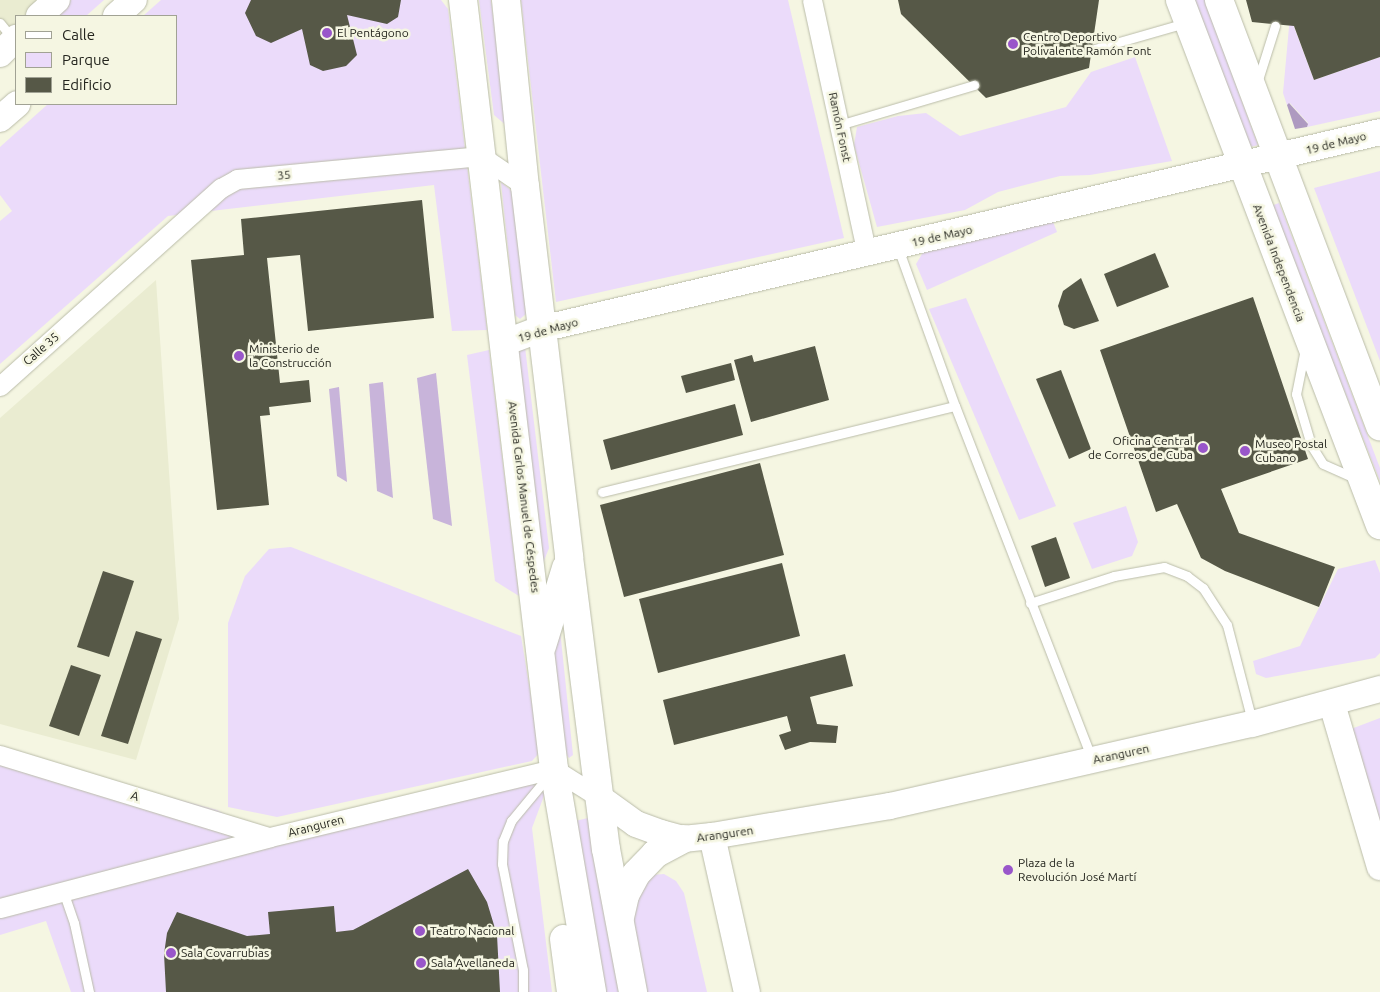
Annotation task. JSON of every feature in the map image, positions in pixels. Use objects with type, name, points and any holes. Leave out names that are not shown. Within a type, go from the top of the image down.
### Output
[{"type":"main road","points":[[506,0],[524,186],[569,557],[600,798],[619,921],[633,992]]},
{"type":"main road","points":[[1219,0],[1380,427]]},
{"type":"main road","name":"Avenida Carlos Manuel de Céspedes","points":[[462,1],[542,646],[554,769],[592,992]]},
{"type":"main road","name":"Avenida Independencia","points":[[1184,11],[1380,525]]},
{"type":"main road","points":[[542,646],[569,557]]},
{"type":"main road","points":[[560,811],[557,885],[571,992]]},
{"type":"main road","points":[[619,921],[625,896],[636,874],[655,854],[683,839]]},
{"type":"street","points":[[40,15],[57,0]]},
{"type":"street","points":[[117,15],[134,0]]},
{"type":"street","name":"Ramón Fonst","points":[[812,0],[867,255]]},
{"type":"street","name":"19 de Mayo","points":[[504,342],[541,329],[867,255],[1380,132]]},
{"type":"street","points":[[481,156],[524,186]]},
{"type":"street","name":"35","points":[[83,313],[221,188],[237,179],[481,156]]},
{"type":"street","name":"Calle 35","points":[[0,386],[83,313]]},
{"type":"street","name":"Aranguren","points":[[0,908],[270,837],[554,769],[600,798],[636,824],[683,839],[712,836],[890,806],[1252,724],[1332,704],[1380,689]]},
{"type":"street","points":[[1332,704],[1380,868]]},
{"type":"street","name":"A","points":[[0,755],[270,837]]},
{"type":"street","points":[[712,836],[747,992]]},
{"type":"lane","points":[[1091,50],[1184,11]]},
{"type":"lane","points":[[1254,90],[1275,26]]},
{"type":"lane","points":[[839,125],[974,85]]},
{"type":"lane","points":[[898,247],[955,406],[1092,760]]},
{"type":"lane","points":[[602,492],[955,406]]},
{"type":"lane","points":[[1030,603],[1114,576],[1164,566],[1187,576],[1203,588],[1227,625],[1252,724]]},
{"type":"lane","points":[[523,992],[523,970],[502,864],[503,841],[511,821],[554,769]]},
{"type":"lane","points":[[63,890],[74,923],[89,992]]},
{"type":"shaded area","points":[[0,0],[57,0],[40,15],[15,15],[15,39],[0,54]]},
{"type":"shaded area","points":[[1289,103],[1308,124],[1307,127],[1295,129],[1287,105]]},
{"type":"shaded area","points":[[156,280],[179,619],[136,760],[0,724],[0,418]]},
{"type":"shaded area","points":[[436,373],[452,526],[433,519],[417,378]]},
{"type":"shaded area","points":[[383,382],[393,498],[377,491],[369,384]]},
{"type":"shaded area","points":[[339,387],[347,482],[337,476],[329,389]]},
{"type":"green space","points":[[71,0],[104,0],[87,15],[55,15]]},
{"type":"green space","points":[[161,0],[441,0],[448,9],[487,330],[452,331],[434,185],[168,216],[0,364],[0,221],[12,211],[0,195],[0,147],[47,105],[178,105],[178,15],[144,15]]},
{"type":"green space","points":[[479,0],[491,0],[508,127],[494,115]]},
{"type":"green space","points":[[521,0],[788,0],[844,238],[556,302]]},
{"type":"green space","points":[[1194,0],[1205,0],[1258,145],[1250,147]]},
{"type":"green space","points":[[1290,16],[1314,80],[1380,57],[1380,111],[1307,127],[1308,123],[1290,103],[1287,105],[1283,93]]},
{"type":"green space","points":[[1135,57],[1172,161],[1090,175],[1060,176],[998,192],[965,210],[877,227],[854,145],[857,127],[898,116],[926,113],[960,136],[1066,107],[1091,72]]},
{"type":"green space","points":[[1380,171],[1380,361],[1314,188]]},
{"type":"green space","points":[[501,182],[514,193],[526,314],[520,319],[515,315]]},
{"type":"green space","points":[[1279,203],[1380,468],[1380,481],[1271,206]]},
{"type":"green space","points":[[1052,219],[1057,232],[927,290],[916,264],[925,249]]},
{"type":"green space","points":[[966,298],[1056,506],[1019,520],[929,309]]},
{"type":"green space","points":[[525,347],[549,548],[542,566],[516,352]]},
{"type":"green space","points":[[489,350],[519,596],[495,581],[467,355]]},
{"type":"green space","points":[[1126,506],[1138,542],[1132,556],[1092,569],[1073,523]]},
{"type":"green space","points":[[291,547],[521,636],[540,752],[532,761],[277,817],[228,807],[228,623],[245,576],[269,549]]},
{"type":"green space","points":[[1375,560],[1380,573],[1380,653],[1375,658],[1266,678],[1256,674],[1253,661],[1300,646],[1338,569]]},
{"type":"green space","points":[[559,620],[573,755],[569,758],[563,750],[553,645]]},
{"type":"green space","points":[[1380,718],[1380,850],[1351,729]]},
{"type":"green space","points":[[0,751],[217,810],[270,837],[554,769],[532,828],[552,992],[71,992],[46,921],[0,935]]},
{"type":"green space","points":[[588,818],[620,992],[606,992],[575,821]]},
{"type":"green space","points":[[664,874],[676,881],[684,893],[707,992],[639,992],[631,906],[651,875]]},
{"type":"building","name":"El Pentágono","points":[[251,0],[401,0],[398,17],[387,24],[347,15],[357,55],[346,66],[323,71],[310,65],[302,29],[271,43],[256,36],[245,13]]},
{"type":"building","name":"Centro Deportivo Polivalente Ramón Font","points":[[898,0],[1099,0],[1089,68],[986,98],[901,14]]},
{"type":"building","points":[[1246,0],[1380,0],[1380,57],[1314,80],[1294,26],[1252,22]]},
{"type":"building","name":"Ministerio de la Construcción","points":[[422,200],[434,318],[308,331],[300,255],[267,258],[280,383],[309,380],[311,402],[269,407],[270,415],[260,416],[269,505],[217,510],[191,260],[244,255],[241,219]]},
{"type":"building","points":[[1155,253],[1169,287],[1117,307],[1104,274]]},
{"type":"building","points":[[1081,278],[1099,321],[1074,329],[1064,325],[1058,306],[1063,291]]},
{"type":"building","points":[[1253,297],[1308,459],[1221,489],[1239,533],[1335,567],[1319,607],[1225,571],[1201,558],[1177,504],[1156,512],[1100,350]]},
{"type":"building","points":[[815,346],[829,400],[751,422],[734,360],[752,355],[754,362]]},
{"type":"building","points":[[731,363],[735,380],[686,393],[681,376]]},
{"type":"building","points":[[1061,370],[1091,449],[1069,459],[1036,379]]},
{"type":"building","points":[[735,404],[743,435],[611,470],[603,440]]},
{"type":"building","points":[[760,463],[784,555],[624,597],[600,505]]},
{"type":"building","points":[[1056,537],[1070,578],[1045,587],[1031,546]]},
{"type":"building","points":[[782,563],[800,636],[658,673],[639,599]]},
{"type":"building","points":[[103,571],[134,581],[109,657],[77,647]]},
{"type":"building","points":[[136,631],[162,639],[128,744],[101,736]]},
{"type":"building","points":[[845,654],[853,686],[810,697],[817,724],[838,726],[836,743],[810,742],[785,750],[779,735],[791,731],[787,716],[674,745],[663,700]]},
{"type":"building","points":[[71,665],[101,675],[79,736],[49,726]]},
{"type":"building","name":"Teatro Nacional","points":[[468,869],[487,902],[497,935],[500,992],[166,992],[164,954],[167,933],[177,912],[247,936],[270,934],[268,912],[334,906],[336,932],[353,930]]},
{"type":"place","name":"El Pentágono","points":[[327,33]]},
{"type":"place","name":"Centro Deportivo Polivalente Ramón Font","points":[[1013,44]]},
{"type":"place","name":"Ministerio de la Construcción","points":[[239,356]]},
{"type":"place","name":"Oficina Central de Correos de Cuba","points":[[1203,448]]},
{"type":"place","name":"Museo Postal Cubano","points":[[1245,451]]},
{"type":"place","name":"Plaza de la Revolución José Martí","points":[[1008,870]]},
{"type":"place","name":"Teatro Nacional","points":[[420,931]]},
{"type":"place","name":"Sala Covarrubias","points":[[171,953]]},
{"type":"place","name":"Sala Avellaneda","points":[[421,963]]}]
